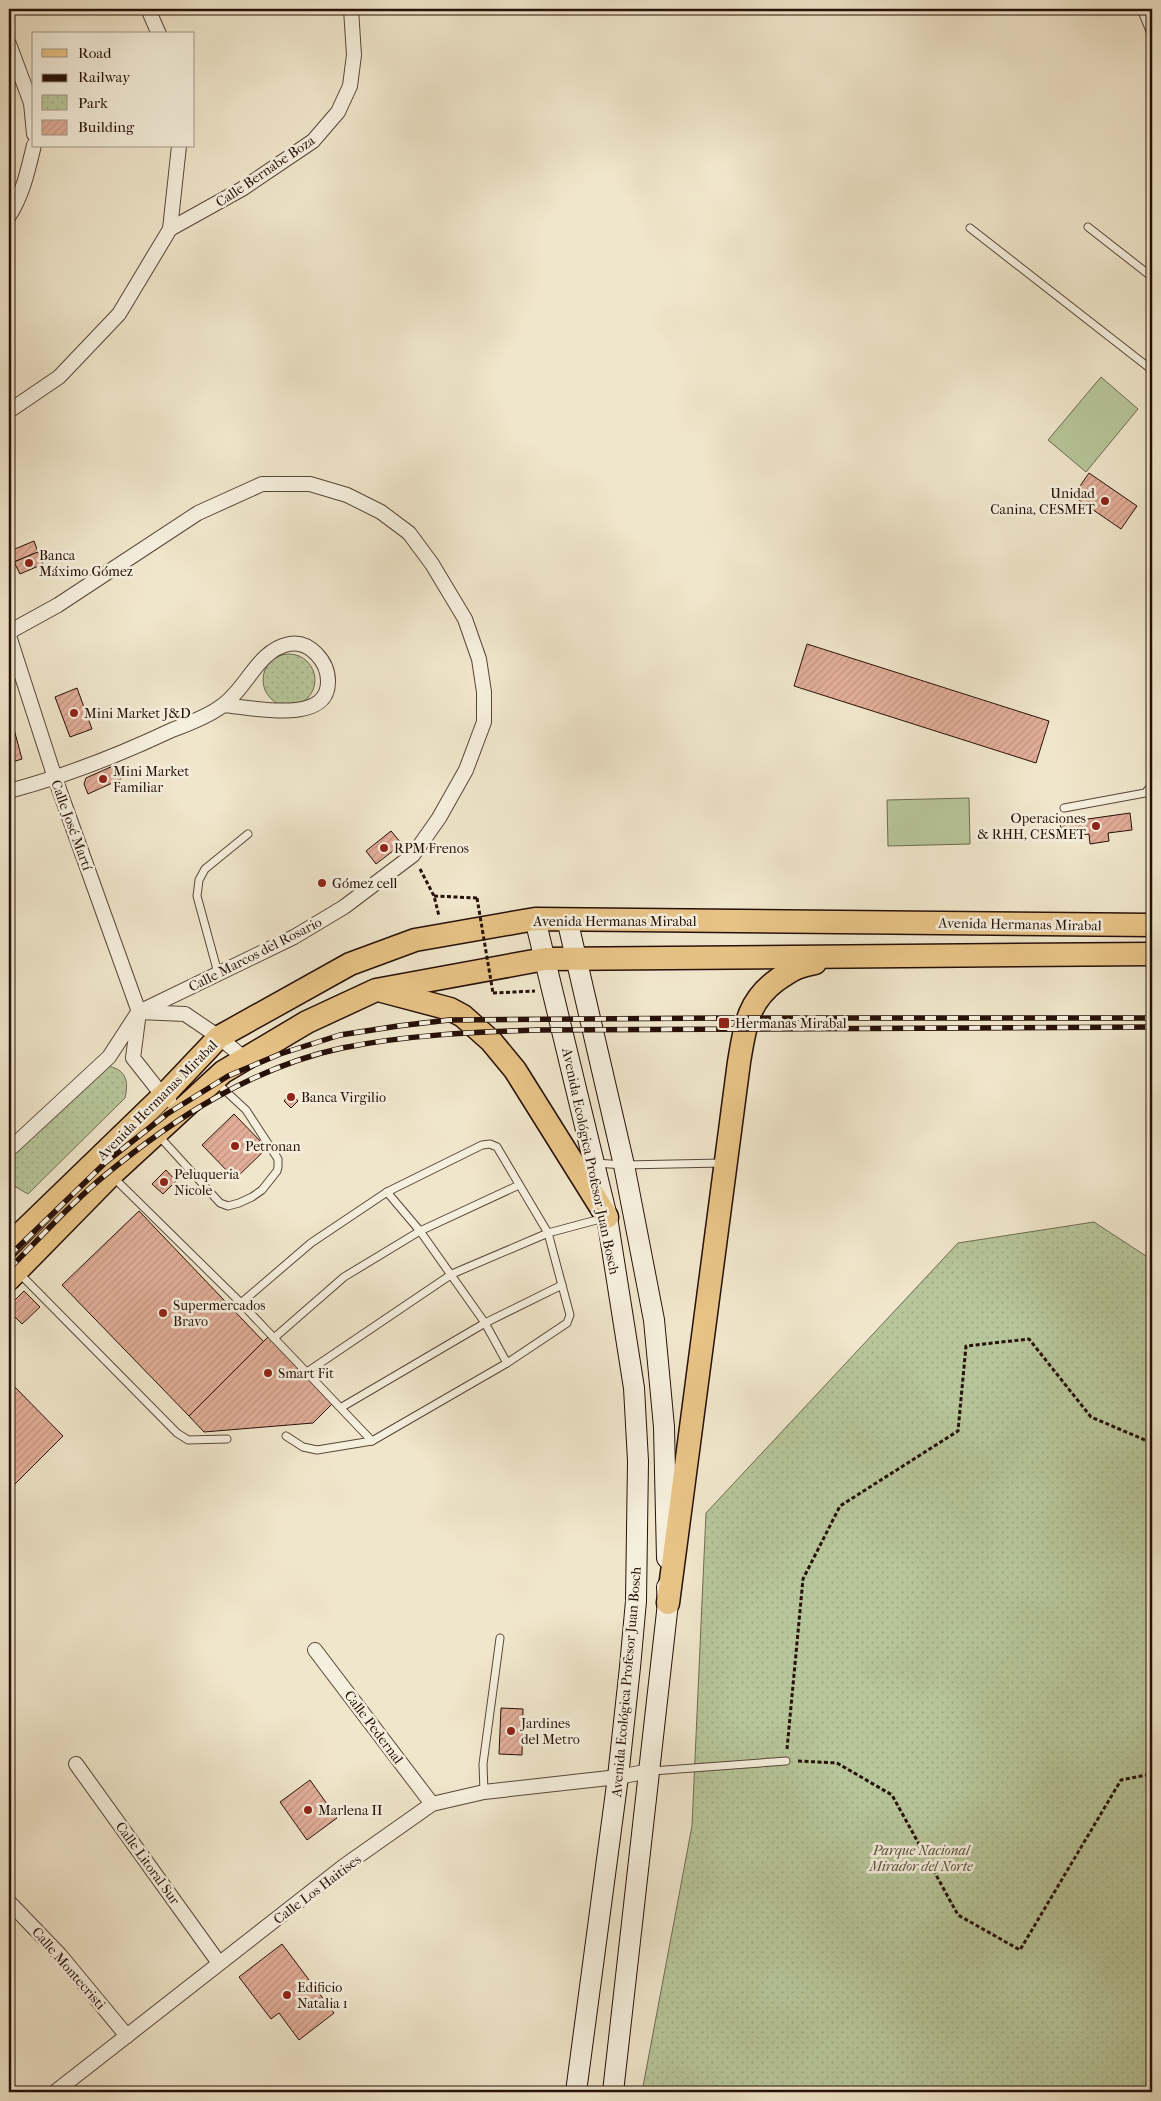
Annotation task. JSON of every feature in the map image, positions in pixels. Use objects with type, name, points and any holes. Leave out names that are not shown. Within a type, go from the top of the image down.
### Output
[{"type":"main road","name":"Avenida Hermanas Mirabal","points":[[9,1245],[163,1096],[220,1037],[350,964],[415,940],[535,919],[1152,925]]},
{"type":"main road","name":"Avenida Hermanas Mirabal","points":[[13,1275],[111,1175],[223,1072],[307,1022],[376,990],[546,959],[1152,954]]},
{"type":"main road","points":[[668,1604],[746,1023],[753,1004],[764,990],[795,967],[863,956]]},
{"type":"main road","points":[[376,990],[450,1009],[463,1016],[491,1041],[515,1070],[607,1217]]},
{"type":"street","points":[[148,9],[159,32]]},
{"type":"street","name":"Calle Bernabe Boza","points":[[170,229],[242,189],[313,141],[338,112],[350,86],[354,55],[351,9]]},
{"type":"street","points":[[9,44],[31,103],[32,113]]},
{"type":"street","points":[[9,216],[16,205],[28,174],[33,148]]},
{"type":"street","points":[[9,411],[59,377],[120,314],[170,229],[179,148]]},
{"type":"street","name":"Calle Marcos del Rosario","points":[[9,632],[58,605],[198,513],[262,484],[310,484],[347,495],[381,512],[409,533],[451,593],[466,619],[479,659],[484,692],[484,722],[466,770],[439,818],[412,855],[344,908],[294,937],[139,1012]]},
{"type":"street","name":"Calle José Martí","points":[[9,636],[55,778],[139,1012]]},
{"type":"street","points":[[9,791],[55,778],[118,756],[224,705],[269,654],[290,644],[301,644],[311,649],[322,660],[328,676],[328,686],[322,700],[312,707],[296,711],[279,711],[224,705]]},
{"type":"street","name":"Avenida Ecológica Profesor Juan Bosch","points":[[535,919],[607,1217],[634,1388],[638,1461],[636,1601],[618,1777],[576,2092]]},
{"type":"street","name":"Avenida Ecológica Profesor Juan Bosch","points":[[567,919],[624,1165],[654,1320],[664,1427],[668,1604],[613,2092]]},
{"type":"street","points":[[139,1012],[185,1014],[220,1037],[246,1059]]},
{"type":"street","points":[[139,1012],[133,1058],[163,1096],[182,1110]]},
{"type":"street","points":[[9,1147],[12,1147],[109,1057],[139,1012]]},
{"type":"street","name":"Calle Pedernal","points":[[315,1650],[432,1804]]},
{"type":"street","name":"Calle Litoral Sur","points":[[76,1764],[219,1963]]},
{"type":"street","name":"Calle Los Haitises","points":[[55,2092],[344,1866],[432,1804],[484,1792],[618,1777],[650,1771]]},
{"type":"street","name":"Calle Montecristi","points":[[9,1902],[60,1955],[127,2036]]},
{"type":"lane","points":[[1141,9],[1152,36]]},
{"type":"lane","points":[[1088,227],[1152,277]]},
{"type":"lane","points":[[970,228],[1152,370]]},
{"type":"lane","points":[[1064,808],[1145,793],[1152,786]]},
{"type":"lane","points":[[218,973],[197,896],[199,880],[205,869],[248,834]]},
{"type":"lane","points":[[156,1133],[220,1203],[228,1206],[239,1203],[262,1190],[277,1171],[278,1159],[246,1110],[214,1080]]},
{"type":"lane","points":[[241,1303],[311,1243],[387,1192],[482,1145],[490,1144],[497,1147],[548,1233],[570,1315],[567,1323],[507,1363],[372,1441],[317,1450],[303,1447],[286,1436]]},
{"type":"lane","points":[[594,1163],[624,1165],[727,1162]]},
{"type":"lane","points":[[111,1175],[241,1303],[342,1407],[372,1441]]},
{"type":"lane","points":[[274,1338],[344,1277],[420,1232],[519,1185]]},
{"type":"lane","points":[[387,1192],[452,1274],[485,1323],[507,1363]]},
{"type":"lane","points":[[308,1372],[452,1274],[548,1233],[607,1217]]},
{"type":"lane","points":[[13,1275],[176,1433],[188,1440],[227,1439]]},
{"type":"lane","points":[[342,1407],[485,1323],[562,1285]]},
{"type":"lane","points":[[484,1792],[483,1764],[500,1638]]},
{"type":"lane","points":[[650,1771],[786,1761]]},
{"type":"path","points":[[412,855],[434,896],[477,898],[493,993],[525,991]]},
{"type":"path","points":[[1152,1443],[1091,1417],[1029,1339],[966,1346],[958,1431],[840,1506],[803,1580],[786,1761],[837,1763],[892,1795],[958,1915],[1020,1950],[1122,1780],[1152,1774]]},
{"type":"green space","points":[[1101,377],[1138,409],[1086,472],[1048,440]]},
{"type":"green space","points":[[289,654],[303,658],[311,666],[315,680],[311,694],[303,702],[289,706],[275,702],[267,694],[263,680],[267,666],[275,658]]},
{"type":"green space","points":[[969,798],[970,844],[888,846],[887,800]]},
{"type":"green space","points":[[107,1066],[118,1070],[125,1077],[127,1086],[125,1098],[28,1194],[9,1183],[9,1151]]},
{"type":"green space","name":"Parque Nacional Mirador del Norte","points":[[1094,1222],[1152,1260],[1152,2092],[642,2092],[692,1826],[706,1513],[958,1243]]},
{"type":"building","name":"Unidad Canina, CESMET","points":[[1089,473],[1137,506],[1121,529],[1073,496]]},
{"type":"building","points":[[34,541],[38,552],[14,562],[10,551]]},
{"type":"building","name":"Banca Máximo Gómez","points":[[38,552],[43,564],[20,574],[14,562]]},
{"type":"building","points":[[807,644],[1049,721],[1036,763],[794,686]]},
{"type":"building","name":"Mini Market J&D","points":[[77,688],[92,729],[70,737],[55,697]]},
{"type":"building","points":[[9,710],[15,733],[9,734]]},
{"type":"building","points":[[15,733],[22,759],[9,763],[9,734]]},
{"type":"building","name":"Mini Market Familiar","points":[[115,765],[121,779],[88,794],[84,784],[86,778]]},
{"type":"building","name":"Operaciones & RHH, CESMET","points":[[1130,813],[1132,830],[1108,833],[1109,841],[1090,844],[1089,834],[1062,837],[1060,823]]},
{"type":"building","name":"RPM Frenos","points":[[391,831],[402,844],[376,864],[366,851]]},
{"type":"building","name":"Banca Virgilio","points":[[291,1093],[298,1101],[291,1108],[284,1101]]},
{"type":"building","name":"Petronan","points":[[234,1114],[267,1148],[235,1179],[202,1145]]},
{"type":"building","name":"Peluqueria Nicole","points":[[166,1170],[176,1181],[163,1194],[152,1184]]},
{"type":"building","name":"Supermercados Bravo","points":[[139,1211],[264,1342],[189,1416],[62,1285]]},
{"type":"building","points":[[24,1291],[40,1307],[22,1324],[9,1311],[9,1306]]},
{"type":"building","name":"Smart Fit","points":[[268,1337],[333,1403],[313,1423],[204,1432],[189,1416]]},
{"type":"building","points":[[9,1381],[63,1436],[9,1490]]},
{"type":"building","name":"Jardines del Metro","points":[[501,1708],[523,1709],[522,1755],[499,1754]]},
{"type":"building","name":"Marlena II","points":[[310,1780],[337,1818],[307,1840],[280,1802]]},
{"type":"building","name":"Edificio Natalia 1","points":[[282,1944],[334,2013],[299,2040],[279,2013],[271,2019],[239,1977]]},
{"type":"railway","points":[[9,1256],[106,1162],[167,1114],[228,1076],[280,1054],[340,1035],[449,1020],[1152,1018]]},
{"type":"railway","points":[[9,1269],[67,1209],[92,1187],[130,1155],[186,1115],[246,1082],[277,1068],[342,1048],[415,1037],[538,1030],[1152,1027]]},
{"type":"place","name":"Unidad Canina, CESMET","points":[[1105,501]]},
{"type":"place","name":"Banca Máximo Gómez","points":[[29,563]]},
{"type":"place","name":"Mini Market J&D","points":[[74,713]]},
{"type":"place","name":"Mini Market Familiar","points":[[103,779]]},
{"type":"place","name":"Operaciones & RHH, CESMET","points":[[1096,826]]},
{"type":"place","name":"RPM Frenos","points":[[384,848]]},
{"type":"place","name":"Gómez cell","points":[[322,883]]},
{"type":"place","name":"Hermanas Mirabal","points":[[724,1023]]},
{"type":"place","name":"Banca Virgilio","points":[[291,1097]]},
{"type":"place","name":"Petronan","points":[[235,1146]]},
{"type":"place","name":"Peluqueria Nicole","points":[[164,1182]]},
{"type":"place","name":"Supermercados Bravo","points":[[163,1313]]},
{"type":"place","name":"Smart Fit","points":[[268,1373]]},
{"type":"place","name":"Jardines del Metro","points":[[511,1731]]},
{"type":"place","name":"Marlena II","points":[[308,1810]]},
{"type":"place","name":"Edificio Natalia 1","points":[[287,1995]]}]
